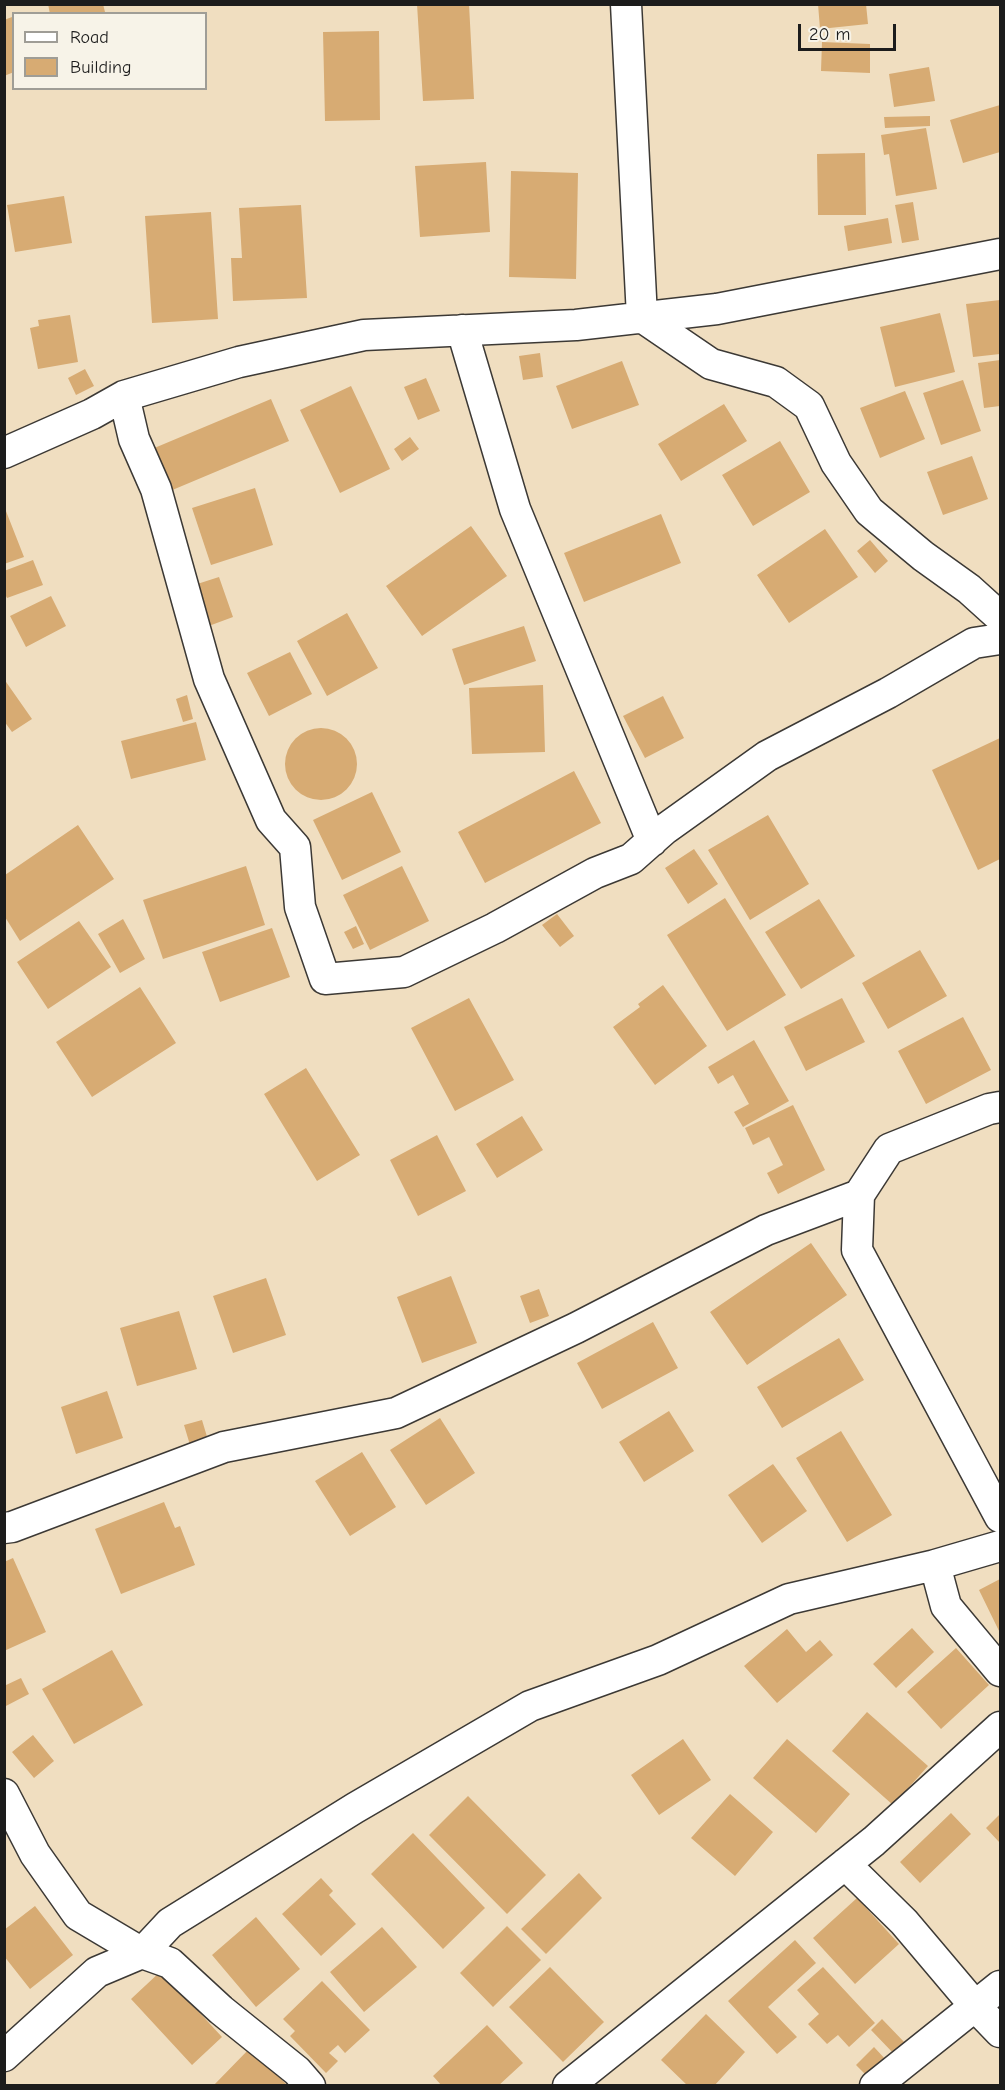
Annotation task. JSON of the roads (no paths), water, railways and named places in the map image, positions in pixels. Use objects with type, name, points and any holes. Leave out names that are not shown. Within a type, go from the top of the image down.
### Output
[{"type":"street","points":[[626,4],[642,317]]},
{"type":"street","points":[[4,453],[92,414],[124,396],[239,362],[364,335],[576,325],[717,309],[1000,254]]},
{"type":"street","points":[[642,317],[711,364],[776,382],[808,405],[836,463],[869,511],[923,556],[969,589],[1000,617]]},
{"type":"street","points":[[462,330],[515,509],[652,841]]},
{"type":"street","points":[[124,396],[134,439],[156,489],[209,679],[271,820],[295,847],[300,907],[324,979],[404,972],[495,928],[595,873],[631,859],[665,829],[767,756],[888,693],[974,644],[1000,639]]},
{"type":"street","points":[[1000,1107],[989,1109],[888,1149],[859,1195],[857,1250],[1000,1517]]},
{"type":"street","points":[[4,1528],[12,1527],[224,1447],[396,1413],[576,1328],[766,1230],[859,1195]]},
{"type":"street","points":[[4,2056],[97,1972],[142,1953],[170,1923],[355,1808],[530,1706],[658,1660],[789,1599],[935,1565],[1000,1545]]},
{"type":"street","points":[[935,1565],[946,1606],[1000,1671]]},
{"type":"street","points":[[568,2085],[874,1842],[1000,1727]]},
{"type":"street","points":[[4,1794],[35,1854],[78,1915],[142,1953],[170,1963],[221,2010],[297,2070],[310,2085]]},
{"type":"street","points":[[845,1864],[904,1922],[1000,2032]]},
{"type":"street","points":[[874,2085],[1000,1986]]}]
